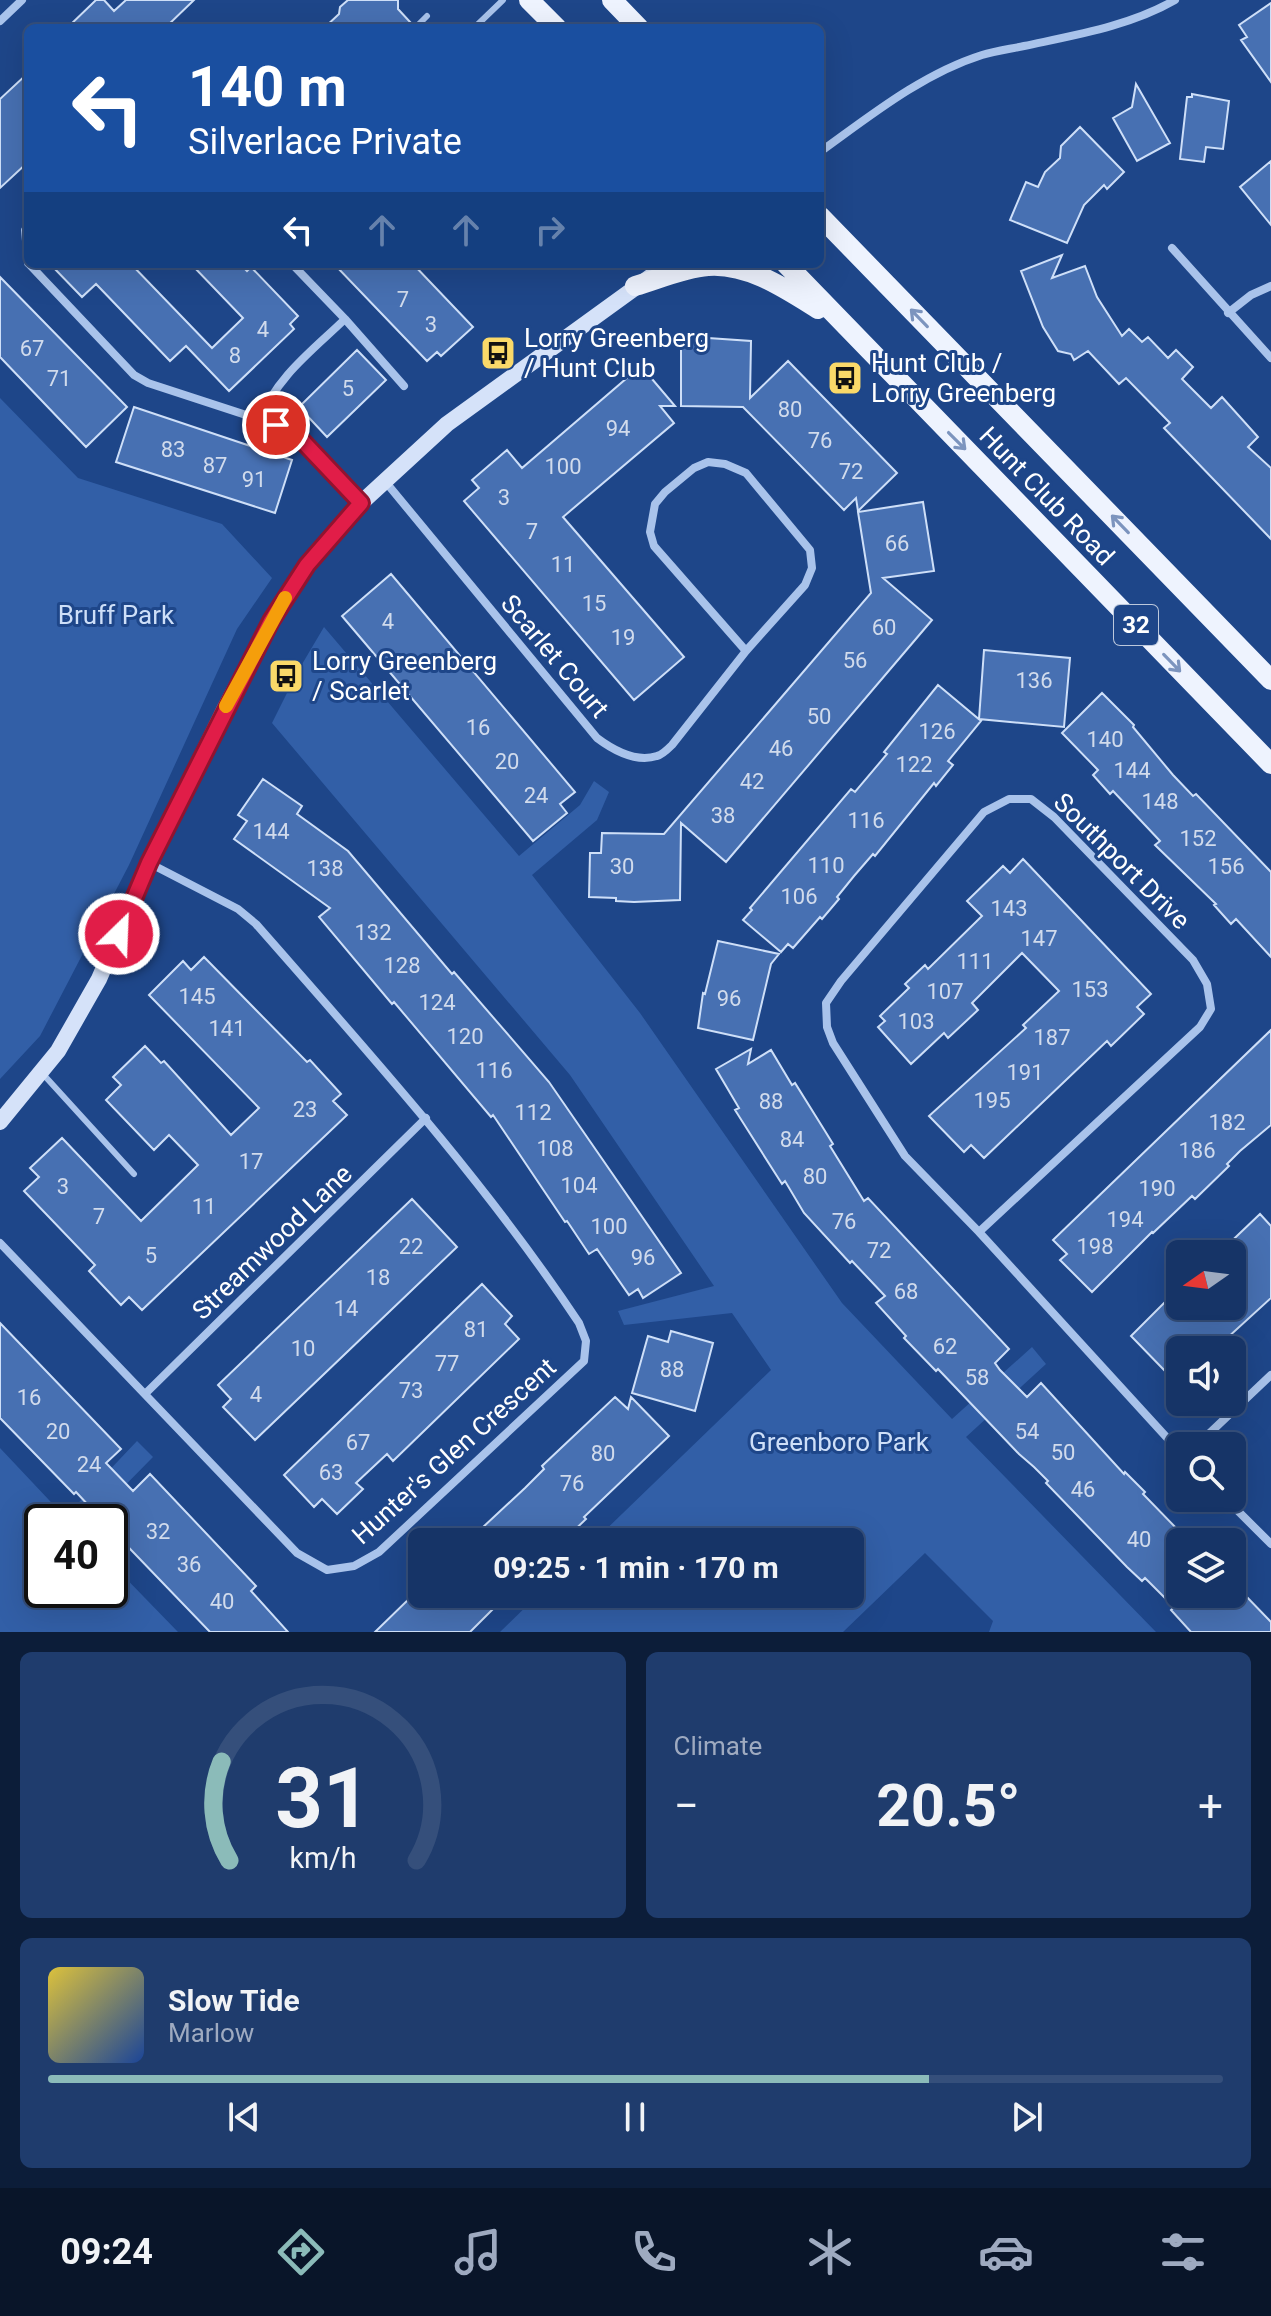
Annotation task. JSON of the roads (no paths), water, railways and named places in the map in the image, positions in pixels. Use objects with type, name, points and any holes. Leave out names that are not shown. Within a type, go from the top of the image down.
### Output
[{"type":"main road","points":[[529,0],[553,24]]},
{"type":"main road","points":[[612,0],[635,24]]},
{"type":"main road","name":"Hunt Club Road","points":[[824,220],[1271,680]]},
{"type":"main road","points":[[635,286],[648,268]]},
{"type":"main road","points":[[635,286],[694,268]]},
{"type":"main road","points":[[738,268],[803,300],[843,325]]},
{"type":"main road","name":"Hunt Club Road","points":[[790,268],[1271,764]]},
{"type":"street","points":[[0,21],[22,0]]},
{"type":"street","points":[[824,149],[930,77],[982,55],[1085,33],[1153,13],[1175,0]]},
{"type":"street","points":[[1172,248],[1271,358]]},
{"type":"street","points":[[32,268],[134,375],[148,383],[292,430],[361,503]]},
{"type":"street","points":[[296,268],[404,386]]},
{"type":"street","points":[[0,1122],[58,1051],[99,979],[149,863],[271,621],[307,565],[361,503],[447,424],[662,268]]},
{"type":"street","points":[[1228,313],[1251,295],[1271,286]]},
{"type":"street","points":[[260,420],[279,383],[345,319]]},
{"type":"street","name":"Scarlet Court","points":[[384,480],[597,738],[635,758],[657,756],[672,745],[746,651],[805,585],[812,568],[810,550],[746,473],[725,464],[708,462],[694,468],[655,504],[650,532],[654,546],[746,651]]},
{"type":"street","name":"Southport Drive","points":[[979,1232],[1200,1027],[1211,1009],[1207,984],[1193,960],[1054,817],[1031,799],[1009,799],[984,812],[826,1003],[827,1027],[833,1043],[905,1156],[979,1232],[1166,1437]]},
{"type":"street","name":"Hunter's Glen Crescent","points":[[0,1243],[297,1553],[327,1570],[354,1566],[379,1552],[584,1361],[586,1341],[571,1312],[469,1171],[426,1118],[256,924],[238,909],[149,863]]},
{"type":"street","name":"Streamwood Lane","points":[[145,1394],[426,1118]]},
{"type":"street","points":[[1211,1432],[1271,1375]]},
{"type":"street","points":[[1239,1512],[1271,1544]]},
{"type":"lane","points":[[478,24],[503,0]]},
{"type":"lane","points":[[419,24],[427,16]]},
{"type":"lane","points":[[41,1072],[134,1174]]},
{"type":"place","name":"Lorry Greenberg / Hunt Club","points":[[498,353]]},
{"type":"place","name":"Hunt Club / Lorry Greenberg","points":[[845,378]]},
{"type":"place","name":"Lorry Greenberg / Scarlet","points":[[286,676]]},
{"type":"park label","name":"Bruff Park","points":[[116,615]]},
{"type":"park label","name":"Greenboro Park","points":[[839,1442]]}]
